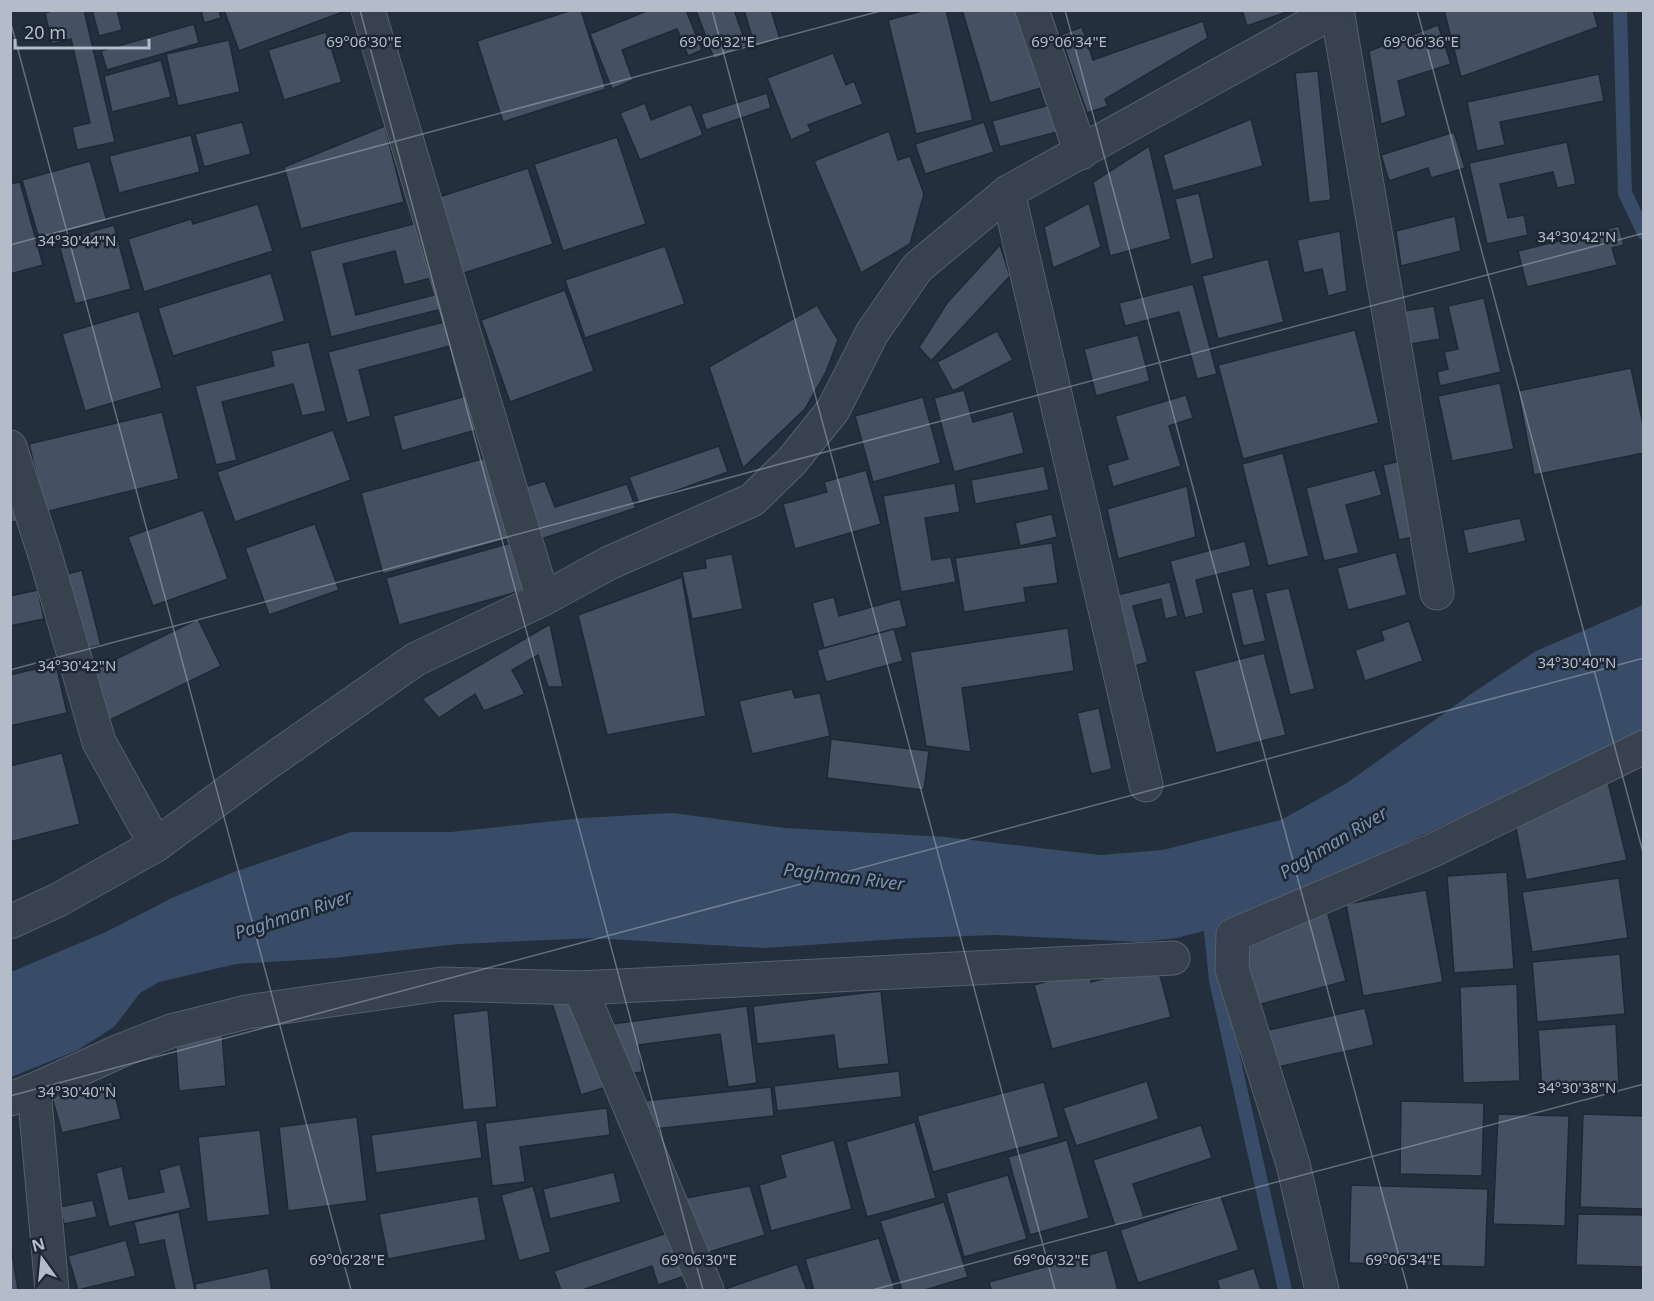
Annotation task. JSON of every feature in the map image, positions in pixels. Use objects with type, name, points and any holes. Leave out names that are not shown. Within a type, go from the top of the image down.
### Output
[{"type":"street","points":[[368,10],[543,598]]},
{"type":"street","points":[[1032,10],[1081,153]]},
{"type":"street","points":[[10,922],[58,900],[156,846],[266,764],[416,659],[543,598],[609,562],[752,500],[792,460],[833,411],[872,333],[917,268],[1008,192],[1336,10],[1437,593]]},
{"type":"street","points":[[1008,192],[1146,785]]},
{"type":"street","points":[[10,447],[46,558],[99,742],[156,846]]},
{"type":"street","points":[[1322,1290],[1293,1164],[1232,969],[1233,935],[1431,851],[1644,747]]},
{"type":"street","points":[[52,1290],[22,1095],[171,1030],[246,1012],[441,984],[580,988],[1173,958]]},
{"type":"street","points":[[580,988],[707,1290]]},
{"type":"water","name":"Paghman River","points":[[1643,605],[1643,732],[1245,920],[1177,938],[1140,942],[995,935],[764,948],[592,938],[458,944],[334,958],[236,964],[159,982],[140,993],[114,1027],[76,1051],[11,1077],[11,972],[106,932],[172,898],[234,872],[351,832],[451,832],[583,818],[673,813],[785,828],[945,837],[1100,855],[1163,850],[1281,820],[1347,783],[1471,694],[1536,651]]},
{"type":"building","points":[[55,10],[84,10],[115,142],[77,150],[72,127],[90,123],[71,39],[52,44],[45,13]]},
{"type":"building","points":[[92,10],[117,10],[122,30],[99,36]]},
{"type":"building","points":[[201,10],[219,10],[221,18],[204,23]]},
{"type":"building","points":[[224,10],[348,10],[239,51]]},
{"type":"building","points":[[572,10],[581,10],[606,89],[503,122],[477,41]]},
{"type":"building","points":[[649,10],[686,10],[702,50],[688,56],[677,29],[622,50],[633,80],[612,89],[590,34]]},
{"type":"building","points":[[696,10],[734,10],[747,46],[714,59]]},
{"type":"building","points":[[744,10],[771,10],[780,39],[755,47]]},
{"type":"building","points":[[926,10],[946,10],[973,120],[916,134],[888,20]]},
{"type":"building","points":[[962,10],[1026,10],[1048,86],[990,103]]},
{"type":"building","points":[[1242,10],[1292,10],[1247,26]]},
{"type":"building","points":[[1444,10],[1593,10],[1598,27],[1461,77]]},
{"type":"building","points":[[1203,21],[1208,38],[1105,99],[1108,106],[1087,113],[1060,35],[1082,27],[1093,60]]},
{"type":"building","points":[[194,24],[199,43],[107,70],[101,51]]},
{"type":"building","points":[[1438,25],[1451,64],[1398,81],[1406,116],[1381,124],[1369,51]]},
{"type":"building","points":[[326,32],[342,82],[284,100],[268,50]]},
{"type":"building","points":[[229,40],[240,92],[178,106],[166,54]]},
{"type":"building","points":[[833,53],[846,85],[854,81],[863,104],[808,125],[811,131],[791,140],[767,78]]},
{"type":"building","points":[[161,60],[171,97],[112,112],[104,76]]},
{"type":"building","points":[[1318,71],[1331,200],[1309,203],[1295,73]]},
{"type":"building","points":[[1599,74],[1604,101],[1500,122],[1505,145],[1477,151],[1467,102]]},
{"type":"building","points":[[767,93],[771,108],[706,130],[701,114]]},
{"type":"building","points":[[645,103],[651,120],[691,104],[703,135],[640,160],[620,113]]},
{"type":"building","points":[[1053,104],[1061,131],[1000,147],[992,121]]},
{"type":"building","points":[[1251,119],[1263,166],[1173,191],[1163,155]]},
{"type":"building","points":[[242,122],[251,154],[204,167],[195,134]]},
{"type":"building","points":[[984,122],[994,152],[925,174],[915,144]]},
{"type":"building","points":[[385,126],[404,202],[301,229],[284,167]]},
{"type":"building","points":[[889,131],[898,160],[910,156],[924,194],[910,244],[861,273],[814,161]]},
{"type":"building","points":[[1454,132],[1465,168],[1431,178],[1428,168],[1389,181],[1381,155]]},
{"type":"building","points":[[191,135],[200,172],[119,193],[109,156]]},
{"type":"building","points":[[617,137],[646,224],[563,251],[534,164]]},
{"type":"building","points":[[1567,142],[1576,184],[1557,188],[1553,172],[1500,184],[1508,218],[1524,215],[1528,235],[1487,244],[1469,163]]},
{"type":"building","points":[[1149,146],[1171,239],[1110,256],[1093,182]]},
{"type":"building","points":[[90,161],[107,221],[39,239],[22,180]]},
{"type":"building","points":[[528,168],[553,244],[455,276],[430,200]]},
{"type":"building","points":[[20,182],[43,265],[10,274],[10,184]]},
{"type":"building","points":[[1199,193],[1214,258],[1191,265],[1175,199]]},
{"type":"building","points":[[1089,203],[1101,247],[1053,268],[1044,227]]},
{"type":"building","points":[[258,204],[273,251],[144,292],[128,239],[191,219],[193,224]]},
{"type":"building","points":[[1455,216],[1461,251],[1401,266],[1396,231]]},
{"type":"building","points":[[417,223],[431,278],[404,285],[395,251],[343,264],[356,315],[438,294],[442,309],[331,337],[310,251]]},
{"type":"building","points":[[114,225],[131,289],[75,304],[58,241]]},
{"type":"building","points":[[1619,226],[1624,245],[1612,248],[1617,265],[1527,287],[1518,251]]},
{"type":"building","points":[[1340,231],[1347,291],[1328,296],[1322,269],[1304,273],[1297,240]]},
{"type":"building","points":[[1000,245],[1010,276],[931,361],[919,347],[947,303]]},
{"type":"building","points":[[665,246],[685,304],[585,338],[565,280]]},
{"type":"building","points":[[1268,259],[1284,322],[1218,339],[1202,276]]},
{"type":"building","points":[[271,273],[285,321],[173,356],[158,308]]},
{"type":"building","points":[[1193,284],[1217,374],[1197,379],[1179,312],[1125,326],[1119,303]]},
{"type":"building","points":[[565,290],[594,371],[510,402],[481,320]]},
{"type":"building","points":[[1484,298],[1501,372],[1440,386],[1437,372],[1448,369],[1444,352],[1458,349],[1448,306]]},
{"type":"building","points":[[817,305],[838,340],[826,372],[805,409],[743,468],[709,367]]},
{"type":"building","points":[[1434,306],[1440,339],[1411,344],[1405,311]]},
{"type":"building","points":[[139,311],[162,388],[85,411],[62,334]]},
{"type":"building","points":[[444,322],[450,346],[359,370],[371,416],[347,423],[328,352]]},
{"type":"building","points":[[1355,330],[1379,423],[1243,459],[1218,365]]},
{"type":"building","points":[[997,331],[1013,360],[953,391],[937,362]]},
{"type":"building","points":[[1138,335],[1150,381],[1096,396],[1084,349]]},
{"type":"building","points":[[309,342],[326,411],[302,416],[293,384],[222,402],[237,460],[216,465],[195,386],[274,366],[271,351]]},
{"type":"building","points":[[1631,368],[1644,429],[1644,453],[1534,475],[1518,391]]},
{"type":"building","points":[[1500,383],[1514,449],[1452,461],[1438,396]]},
{"type":"building","points":[[964,390],[973,422],[1013,411],[1024,453],[954,472],[934,398]]},
{"type":"building","points":[[1186,395],[1193,418],[1169,426],[1181,466],[1113,487],[1107,465],[1128,459],[1115,416]]},
{"type":"building","points":[[466,396],[476,430],[402,451],[393,416]]},
{"type":"building","points":[[923,397],[941,463],[873,482],[855,416]]},
{"type":"building","points":[[162,412],[179,479],[45,512],[29,444]]},
{"type":"building","points":[[333,430],[351,480],[235,522],[217,472]]},
{"type":"building","points":[[719,446],[728,472],[639,504],[629,477]]},
{"type":"building","points":[[1283,453],[1309,556],[1268,566],[1242,464]]},
{"type":"building","points":[[489,457],[511,538],[383,574],[361,493]]},
{"type":"building","points":[[1405,460],[1421,535],[1399,540],[1383,465]]},
{"type":"building","points":[[1044,466],[1049,490],[975,504],[971,480]]},
{"type":"building","points":[[866,470],[881,524],[795,549],[783,504],[827,492],[824,482]]},
{"type":"building","points":[[1375,470],[1382,495],[1346,505],[1359,553],[1324,561],[1306,488]]},
{"type":"building","points":[[10,478],[19,521],[10,522]]},
{"type":"building","points":[[545,481],[555,507],[627,484],[636,508],[535,541],[518,489]]},
{"type":"building","points":[[955,483],[960,512],[925,518],[932,560],[951,557],[956,582],[901,592],[883,496]]},
{"type":"building","points":[[1187,486],[1196,537],[1118,559],[1107,509]]},
{"type":"building","points":[[203,510],[228,579],[153,606],[128,537]]},
{"type":"building","points":[[1052,514],[1057,537],[1020,546],[1015,523]]},
{"type":"building","points":[[1520,518],[1526,541],[1468,554],[1463,530]]},
{"type":"building","points":[[315,524],[339,590],[269,615],[245,548]]},
{"type":"building","points":[[1245,541],[1251,566],[1196,580],[1204,613],[1185,618],[1170,561]]},
{"type":"building","points":[[511,543],[524,590],[399,625],[386,578]]},
{"type":"building","points":[[1052,543],[1058,583],[1024,588],[1026,602],[964,612],[955,558]]},
{"type":"building","points":[[1396,552],[1407,595],[1348,610],[1337,568]]},
{"type":"building","points":[[732,554],[743,609],[692,619],[682,572],[706,568],[705,559]]},
{"type":"building","points":[[82,570],[101,645],[77,651],[57,577]]},
{"type":"building","points":[[682,577],[706,716],[607,735],[578,615]]},
{"type":"building","points":[[1170,582],[1178,616],[1165,619],[1161,599],[1133,606],[1148,662],[1135,666],[1117,595]]},
{"type":"building","points":[[1253,588],[1266,641],[1243,646],[1231,593]]},
{"type":"building","points":[[1289,588],[1315,689],[1290,695],[1265,593]]},
{"type":"building","points":[[38,590],[44,619],[10,626],[10,596]]},
{"type":"building","points":[[834,597],[839,616],[900,599],[907,626],[824,648],[812,603]]},
{"type":"building","points":[[198,619],[221,666],[108,721],[85,674]]},
{"type":"building","points":[[1409,621],[1423,661],[1365,681],[1355,650],[1384,640],[1381,631]]},
{"type":"building","points":[[550,624],[563,687],[548,687],[538,655],[512,670],[525,694],[484,711],[475,694],[439,718],[422,699]]},
{"type":"building","points":[[1068,628],[1074,671],[962,688],[971,752],[926,746],[910,652]]},
{"type":"building","points":[[894,629],[903,661],[826,682],[817,650]]},
{"type":"building","points":[[1264,653],[1286,735],[1216,753],[1194,671]]},
{"type":"building","points":[[56,664],[67,713],[10,726],[10,675]]},
{"type":"building","points":[[792,689],[795,698],[820,693],[830,736],[752,754],[739,701]]},
{"type":"building","points":[[1099,708],[1112,769],[1091,774],[1077,713]]},
{"type":"building","points":[[831,739],[929,751],[924,790],[827,778]]},
{"type":"building","points":[[62,753],[80,824],[10,842],[10,766]]},
{"type":"building","points":[[1608,782],[1627,860],[1526,880],[1514,818]]},
{"type":"building","points":[[1507,872],[1514,969],[1454,973],[1447,876]]},
{"type":"building","points":[[1619,878],[1628,938],[1532,952],[1522,892]]},
{"type":"building","points":[[1426,890],[1443,982],[1363,996],[1346,904]]},
{"type":"building","points":[[1326,907],[1346,981],[1257,1005],[1239,939]]},
{"type":"building","points":[[1620,954],[1625,1014],[1537,1022],[1532,962]]},
{"type":"building","points":[[1157,964],[1171,1017],[1052,1049],[1034,985],[1088,969],[1091,982]]},
{"type":"building","points":[[1517,984],[1520,1081],[1463,1083],[1460,987]]},
{"type":"building","points":[[580,991],[609,1086],[581,1095],[551,1000]]},
{"type":"building","points":[[881,991],[889,1064],[838,1069],[834,1035],[757,1044],[753,1006]]},
{"type":"building","points":[[747,1006],[757,1083],[728,1087],[720,1034],[639,1045],[642,1072],[619,1075],[612,1024]]},
{"type":"building","points":[[1365,1008],[1374,1045],[1269,1069],[1260,1032]]},
{"type":"building","points":[[488,1010],[497,1107],[463,1110],[453,1014]]},
{"type":"building","points":[[1616,1024],[1619,1085],[1542,1091],[1538,1030]]},
{"type":"building","points":[[222,1032],[226,1086],[179,1091],[175,1037]]},
{"type":"building","points":[[899,1071],[902,1097],[777,1111],[774,1086]]},
{"type":"building","points":[[1147,1081],[1159,1119],[1076,1146],[1063,1108]]},
{"type":"building","points":[[112,1082],[121,1119],[62,1133],[52,1097]]},
{"type":"building","points":[[1044,1082],[1059,1137],[933,1172],[917,1116]]},
{"type":"building","points":[[771,1087],[774,1116],[645,1130],[643,1101]]},
{"type":"building","points":[[1401,1101],[1484,1103],[1482,1176],[1400,1174]]},
{"type":"building","points":[[607,1108],[610,1135],[520,1147],[525,1182],[492,1186],[485,1123]]},
{"type":"building","points":[[1498,1114],[1569,1116],[1565,1226],[1493,1224]]},
{"type":"building","points":[[1583,1114],[1644,1116],[1644,1209],[1580,1207]]},
{"type":"building","points":[[357,1117],[367,1201],[288,1211],[279,1127]]},
{"type":"building","points":[[477,1120],[482,1158],[376,1173],[371,1135]]},
{"type":"building","points":[[915,1122],[936,1198],[867,1217],[846,1142]]},
{"type":"building","points":[[1201,1125],[1212,1158],[1133,1184],[1144,1217],[1115,1226],[1093,1160]]},
{"type":"building","points":[[260,1130],[270,1215],[207,1222],[198,1137]]},
{"type":"building","points":[[834,1140],[852,1209],[771,1231],[759,1185],[786,1177],[780,1155]]},
{"type":"building","points":[[1067,1140],[1089,1218],[1030,1235],[1008,1157]]},
{"type":"building","points":[[180,1164],[191,1208],[109,1227],[96,1173],[122,1166],[129,1199],[164,1192],[159,1170]]},
{"type":"building","points":[[614,1172],[621,1202],[550,1219],[543,1189]]},
{"type":"building","points":[[1008,1175],[1027,1239],[964,1257],[946,1193]]},
{"type":"building","points":[[1351,1185],[1488,1189],[1485,1267],[1349,1263]]},
{"type":"building","points":[[533,1186],[551,1252],[519,1261],[501,1195]]},
{"type":"building","points":[[750,1186],[765,1235],[696,1256],[675,1200]]},
{"type":"building","points":[[478,1196],[486,1240],[388,1259],[379,1214]]},
{"type":"building","points":[[1221,1196],[1239,1250],[1138,1283],[1120,1230]]},
{"type":"building","points":[[93,1200],[97,1217],[64,1224],[60,1207]]},
{"type":"building","points":[[944,1202],[968,1277],[925,1290],[902,1290],[880,1221]]},
{"type":"building","points":[[179,1212],[195,1290],[175,1290],[164,1240],[139,1245],[134,1222]]},
{"type":"building","points":[[1578,1214],[1644,1215],[1644,1267],[1576,1265]]},
{"type":"building","points":[[670,1232],[685,1276],[658,1285],[652,1266],[585,1290],[561,1290],[554,1271]]},
{"type":"building","points":[[879,1238],[895,1290],[814,1290],[805,1259]]},
{"type":"building","points":[[126,1240],[136,1276],[78,1290],[68,1256]]},
{"type":"building","points":[[11,1247],[18,1290],[10,1290]]},
{"type":"building","points":[[1107,1250],[1118,1290],[991,1290],[989,1282]]},
{"type":"building","points":[[797,1264],[807,1290],[722,1290]]},
{"type":"building","points":[[268,1268],[272,1290],[196,1290],[195,1284]]},
{"type":"building","points":[[1254,1268],[1261,1290],[1220,1290],[1217,1280]]},
{"type":"waterway","points":[[1620,10],[1625,193],[1644,233]]},
{"type":"waterway","points":[[1209,911],[1216,980],[1285,1290]]}]
